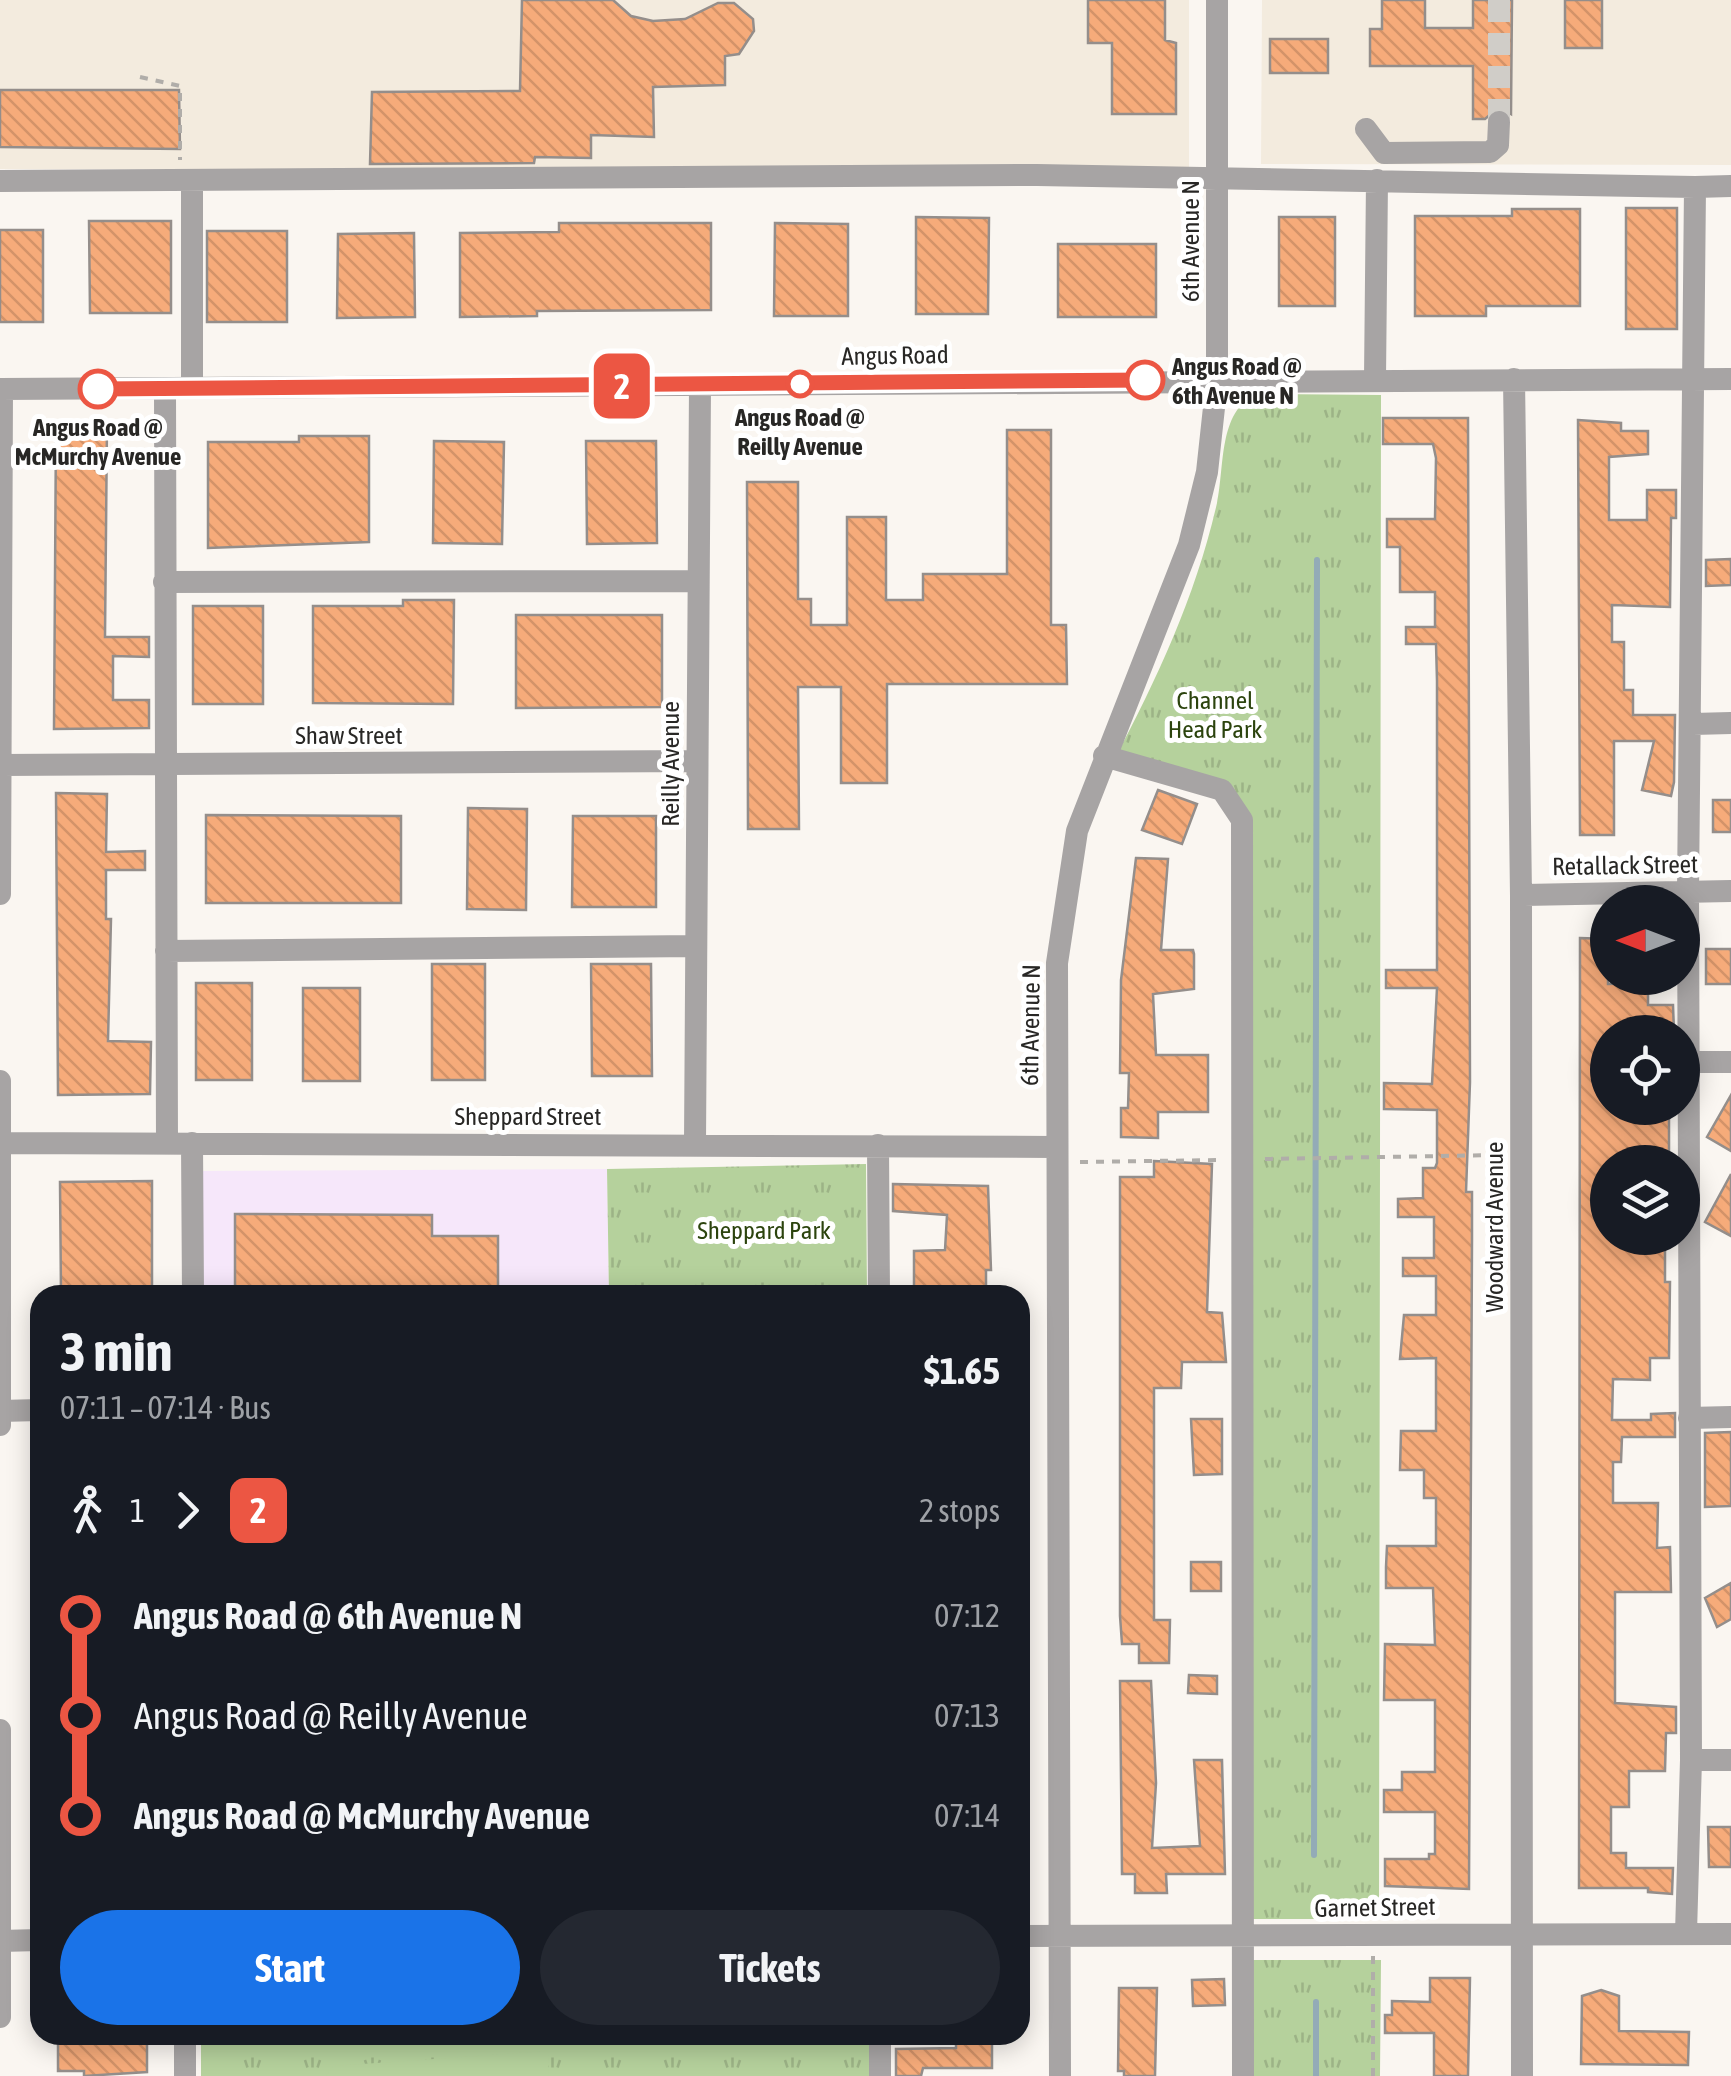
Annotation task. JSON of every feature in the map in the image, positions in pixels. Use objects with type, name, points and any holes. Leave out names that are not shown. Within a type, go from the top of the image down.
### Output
[{"type":"street","name":"6th Avenue N","points":[[1060,2076],[1057,963],[1077,831],[1189,545],[1207,472],[1217,380],[1216,0]]},
{"type":"street","points":[[1366,130],[1384,153],[1490,152],[1498,145],[1499,122]]},
{"type":"street","points":[[0,181],[1218,177],[1731,186]]},
{"type":"street","points":[[186,180],[192,388]]},
{"type":"street","points":[[1375,379],[1377,180]]},
{"type":"street","points":[[1688,885],[1693,724],[1694,187]]},
{"type":"street","name":"Angus Road","points":[[1,389],[1731,378]]},
{"type":"street","name":"Woodward Avenue","points":[[1514,379],[1521,895],[1522,2076]]},
{"type":"street","name":"Reilly Avenue","points":[[695,1143],[700,386]]},
{"type":"street","points":[[164,388],[167,1143]]},
{"type":"street","points":[[0,894],[1,389]]},
{"type":"street","points":[[164,582],[698,580]]},
{"type":"street","points":[[1693,724],[1731,723]]},
{"type":"street","points":[[1104,756],[1222,790],[1242,820],[1243,2076]]},
{"type":"street","name":"Shaw Street","points":[[1,765],[697,761]]},
{"type":"street","name":"Retallack Street","points":[[1700,891],[1731,891]]},
{"type":"street","name":"Retallack Street","points":[[1521,895],[1590,893]]},
{"type":"street","points":[[166,951],[696,946]]},
{"type":"street","points":[[1700,1062],[1731,1062]]},
{"type":"street","points":[[0,1081],[0,1425]]},
{"type":"street","points":[[1686,1933],[1691,1760],[1688,1125]]},
{"type":"street","name":"Sheppard Street","points":[[0,1143],[695,1143],[878,1146],[1055,1155]]},
{"type":"street","points":[[192,1143],[193,1285]]},
{"type":"street","points":[[878,1146],[879,1285]]},
{"type":"street","points":[[0,1411],[30,1410]]},
{"type":"street","points":[[1689,1418],[1731,1417]]},
{"type":"street","points":[[0,1730],[0,2017]]},
{"type":"street","points":[[1691,1760],[1731,1760]]},
{"type":"street","name":"Garnet Street","points":[[1030,1936],[1731,1934]]},
{"type":"street","points":[[0,1940],[30,1940]]},
{"type":"street","points":[[185,2076],[186,2045]]},
{"type":"street","points":[[880,2045],[880,2076]]},
{"type":"path","points":[[140,78],[180,86],[186,180]]},
{"type":"path","points":[[1055,1155],[1240,1160],[1522,1154]]},
{"type":"path","points":[[1373,1935],[1374,2076]]},
{"type":"shaded area","points":[[0,0],[1189,0],[1189,170],[0,169]]},
{"type":"shaded area","points":[[1262,0],[1731,0],[1731,165],[1261,164]]},
{"type":"shaded area","points":[[607,1169],[609,1285],[199,1285],[200,1171]]},
{"type":"green space","name":"Channel Head Park","points":[[1256,394],[1381,395],[1379,1919],[1243,1919],[1242,820],[1222,790],[1114,760],[1187,603],[1217,503],[1229,427],[1244,402]]},
{"type":"green space","name":"Sheppard Park","points":[[866,1164],[867,1285],[609,1285],[607,1169]]},
{"type":"green space","points":[[1243,1960],[1381,1960],[1380,2076],[1243,2076]]},
{"type":"green space","points":[[201,2045],[869,2045],[869,2076],[201,2076]]},
{"type":"green space","points":[[549,2051],[548,2076],[326,2076],[333,2066]]},
{"type":"building","points":[[522,0],[613,0],[631,16],[653,21],[685,19],[718,3],[734,3],[753,19],[754,31],[739,54],[725,56],[725,85],[653,87],[654,137],[591,135],[591,158],[535,157],[534,163],[370,164],[372,92],[520,91]]},
{"type":"building","points":[[1088,0],[1165,0],[1165,40],[1176,43],[1176,114],[1112,114],[1112,43],[1088,43]]},
{"type":"building","points":[[1382,0],[1425,0],[1425,28],[1473,28],[1473,0],[1512,0],[1511,114],[1499,107],[1485,119],[1473,119],[1473,66],[1370,66],[1370,29],[1382,29]]},
{"type":"building","points":[[1565,0],[1602,0],[1602,48],[1565,48]]},
{"type":"building","points":[[1270,39],[1328,39],[1328,73],[1270,73]]},
{"type":"building","points":[[0,90],[179,90],[180,149],[0,147]]},
{"type":"building","points":[[1626,208],[1677,208],[1677,329],[1626,329]]},
{"type":"building","points":[[1512,209],[1580,209],[1580,306],[1486,306],[1486,316],[1415,316],[1415,216],[1512,216]]},
{"type":"building","points":[[916,217],[989,218],[988,314],[916,314]]},
{"type":"building","points":[[1279,217],[1335,217],[1335,306],[1279,306]]},
{"type":"building","points":[[89,221],[171,221],[171,313],[90,313]]},
{"type":"building","points":[[559,223],[711,223],[711,310],[537,311],[537,316],[460,317],[460,233],[559,232]]},
{"type":"building","points":[[775,223],[848,224],[848,316],[774,316]]},
{"type":"building","points":[[0,230],[43,230],[43,322],[0,322]]},
{"type":"building","points":[[207,231],[287,231],[287,322],[207,322]]},
{"type":"building","points":[[414,233],[415,317],[337,318],[338,234]]},
{"type":"building","points":[[1058,244],[1156,244],[1156,317],[1058,317]]},
{"type":"building","points":[[1383,418],[1468,418],[1470,1082],[1466,1192],[1472,1192],[1469,1889],[1385,1886],[1385,1859],[1429,1859],[1429,1854],[1435,1854],[1435,1812],[1384,1812],[1384,1790],[1402,1790],[1402,1772],[1435,1772],[1435,1700],[1384,1700],[1385,1644],[1435,1645],[1433,1588],[1386,1588],[1386,1567],[1387,1546],[1436,1546],[1436,1498],[1424,1498],[1424,1470],[1400,1470],[1401,1431],[1436,1431],[1436,1358],[1400,1359],[1404,1315],[1436,1315],[1436,1276],[1403,1276],[1403,1258],[1434,1258],[1434,1217],[1398,1217],[1398,1199],[1423,1198],[1423,1168],[1435,1168],[1437,1163],[1437,1110],[1384,1109],[1384,1083],[1432,1084],[1437,988],[1386,988],[1386,970],[1437,970],[1437,681],[1436,644],[1406,644],[1406,627],[1435,627],[1435,592],[1400,592],[1400,547],[1387,547],[1387,519],[1435,519],[1436,458],[1433,444],[1383,444]]},
{"type":"building","points":[[1578,420],[1621,423],[1621,431],[1648,431],[1648,454],[1609,457],[1609,520],[1647,520],[1647,490],[1676,490],[1676,518],[1671,518],[1670,607],[1612,605],[1612,642],[1624,642],[1624,690],[1633,690],[1633,715],[1675,715],[1674,782],[1671,796],[1642,790],[1654,741],[1614,741],[1614,835],[1580,835]]},
{"type":"building","points":[[107,424],[105,637],[149,637],[149,657],[113,656],[113,700],[149,700],[149,728],[54,729],[56,425]]},
{"type":"building","points":[[1007,430],[1051,430],[1051,625],[1066,625],[1067,684],[887,684],[887,783],[841,783],[841,687],[798,687],[799,829],[748,829],[747,482],[798,482],[798,599],[811,599],[811,625],[847,625],[847,517],[886,517],[886,600],[923,600],[923,574],[1007,574]]},
{"type":"building","points":[[299,436],[369,436],[369,542],[208,548],[208,442],[299,442]]},
{"type":"building","points":[[434,441],[504,442],[502,544],[433,543]]},
{"type":"building","points":[[586,441],[656,441],[657,543],[587,544]]},
{"type":"building","points":[[1731,559],[1731,585],[1706,586],[1706,560]]},
{"type":"building","points":[[403,600],[454,600],[453,704],[313,703],[313,606],[403,606]]},
{"type":"building","points":[[193,606],[263,606],[263,704],[193,704]]},
{"type":"building","points":[[516,615],[662,615],[662,707],[516,708]]},
{"type":"building","points":[[1158,790],[1197,804],[1182,844],[1142,830]]},
{"type":"building","points":[[56,793],[107,794],[106,852],[145,851],[145,870],[106,870],[106,919],[111,919],[108,1041],[151,1042],[150,1094],[58,1095]]},
{"type":"building","points":[[1713,800],[1731,800],[1731,832],[1713,832]]},
{"type":"building","points":[[468,808],[527,809],[526,910],[467,909]]},
{"type":"building","points":[[206,815],[401,816],[401,903],[206,903]]},
{"type":"building","points":[[573,816],[656,816],[656,907],[572,907]]},
{"type":"building","points":[[1136,858],[1168,859],[1161,950],[1193,950],[1194,954],[1194,989],[1153,994],[1156,1055],[1208,1055],[1208,1112],[1158,1112],[1158,1138],[1121,1137],[1121,1108],[1128,1108],[1129,1073],[1120,1073],[1121,980]]},
{"type":"building","points":[[1580,938],[1590,938],[1590,995],[1648,995],[1648,1005],[1673,1005],[1673,1015],[1590,1015],[1590,1125],[1669,1125],[1669,1145],[1590,1145],[1590,1255],[1665,1255],[1665,1282],[1670,1282],[1669,1358],[1650,1358],[1650,1380],[1613,1379],[1612,1420],[1651,1420],[1651,1414],[1675,1413],[1675,1437],[1622,1437],[1621,1462],[1613,1462],[1613,1503],[1658,1503],[1657,1548],[1670,1547],[1671,1592],[1615,1592],[1615,1703],[1676,1707],[1676,1733],[1666,1733],[1665,1771],[1629,1771],[1629,1807],[1611,1807],[1611,1853],[1626,1853],[1626,1868],[1673,1868],[1672,1894],[1648,1892],[1648,1888],[1579,1888]]},
{"type":"building","points":[[1706,949],[1731,949],[1731,984],[1706,984]]},
{"type":"building","points":[[432,964],[485,964],[485,1080],[432,1080]]},
{"type":"building","points":[[591,964],[651,964],[652,1076],[592,1076]]},
{"type":"building","points":[[196,983],[252,983],[252,1080],[196,1080]]},
{"type":"building","points":[[303,988],[360,988],[360,1081],[303,1081]]},
{"type":"building","points":[[1731,1095],[1731,1151],[1707,1137]]},
{"type":"building","points":[[1154,1161],[1212,1164],[1207,1312],[1222,1313],[1226,1362],[1182,1362],[1181,1388],[1154,1388],[1154,1620],[1170,1620],[1169,1663],[1139,1663],[1139,1644],[1122,1644],[1120,1616],[1120,1177],[1154,1177]]},
{"type":"building","points":[[1731,1174],[1731,1236],[1705,1222]]},
{"type":"building","points":[[152,1181],[152,1285],[61,1285],[60,1182]]},
{"type":"building","points":[[893,1184],[988,1186],[991,1270],[986,1270],[986,1285],[914,1285],[914,1251],[945,1250],[947,1215],[893,1211]]},
{"type":"building","points":[[235,1214],[432,1215],[432,1236],[498,1236],[498,1285],[235,1285]]},
{"type":"building","points":[[1191,1419],[1222,1419],[1222,1474],[1194,1475]]},
{"type":"building","points":[[1731,1432],[1731,1506],[1705,1507],[1705,1433]]},
{"type":"building","points":[[1191,1562],[1221,1562],[1221,1591],[1191,1591]]},
{"type":"building","points":[[1731,1583],[1731,1619],[1717,1627],[1705,1598]]},
{"type":"building","points":[[1189,1675],[1217,1676],[1217,1694],[1188,1693]]},
{"type":"building","points":[[1120,1681],[1151,1681],[1156,1783],[1152,1848],[1200,1846],[1194,1760],[1222,1760],[1225,1874],[1166,1874],[1167,1893],[1135,1893],[1135,1874],[1122,1874]]},
{"type":"building","points":[[1708,1827],[1731,1827],[1731,1867],[1709,1867]]},
{"type":"building","points":[[1430,1978],[1470,1978],[1468,2076],[1434,2076],[1434,2033],[1385,2033],[1385,2015],[1392,2015],[1392,2001],[1430,2002]]},
{"type":"building","points":[[1224,1979],[1225,2005],[1193,2006],[1192,1980]]},
{"type":"building","points":[[1119,1988],[1157,1988],[1155,2076],[1124,2076],[1124,2071],[1118,2071]]},
{"type":"building","points":[[1601,1990],[1619,1996],[1619,2031],[1689,2032],[1688,2065],[1581,2064],[1582,1996]]},
{"type":"building","points":[[58,2045],[147,2045],[147,2072],[84,2076],[84,2071],[58,2071]]},
{"type":"building","points":[[992,2045],[992,2068],[923,2068],[921,2076],[896,2076],[896,2049]]},
{"type":"waterway","points":[[1314,1855],[1317,560]]},
{"type":"waterway","points":[[1316,2002],[1316,2076]]},
{"type":"tunnel","points":[[1499,0],[1499,122]]},
{"type":"bus line","name":"2","points":[[98,389],[1145,380]]},
{"type":"place","name":"Angus Road @ 6th Avenue N","points":[[1145,380]]},
{"type":"place","name":"Angus Road @ Reilly Avenue","points":[[800,384]]},
{"type":"place","name":"Angus Road @ McMurchy Avenue","points":[[98,389]]}]
